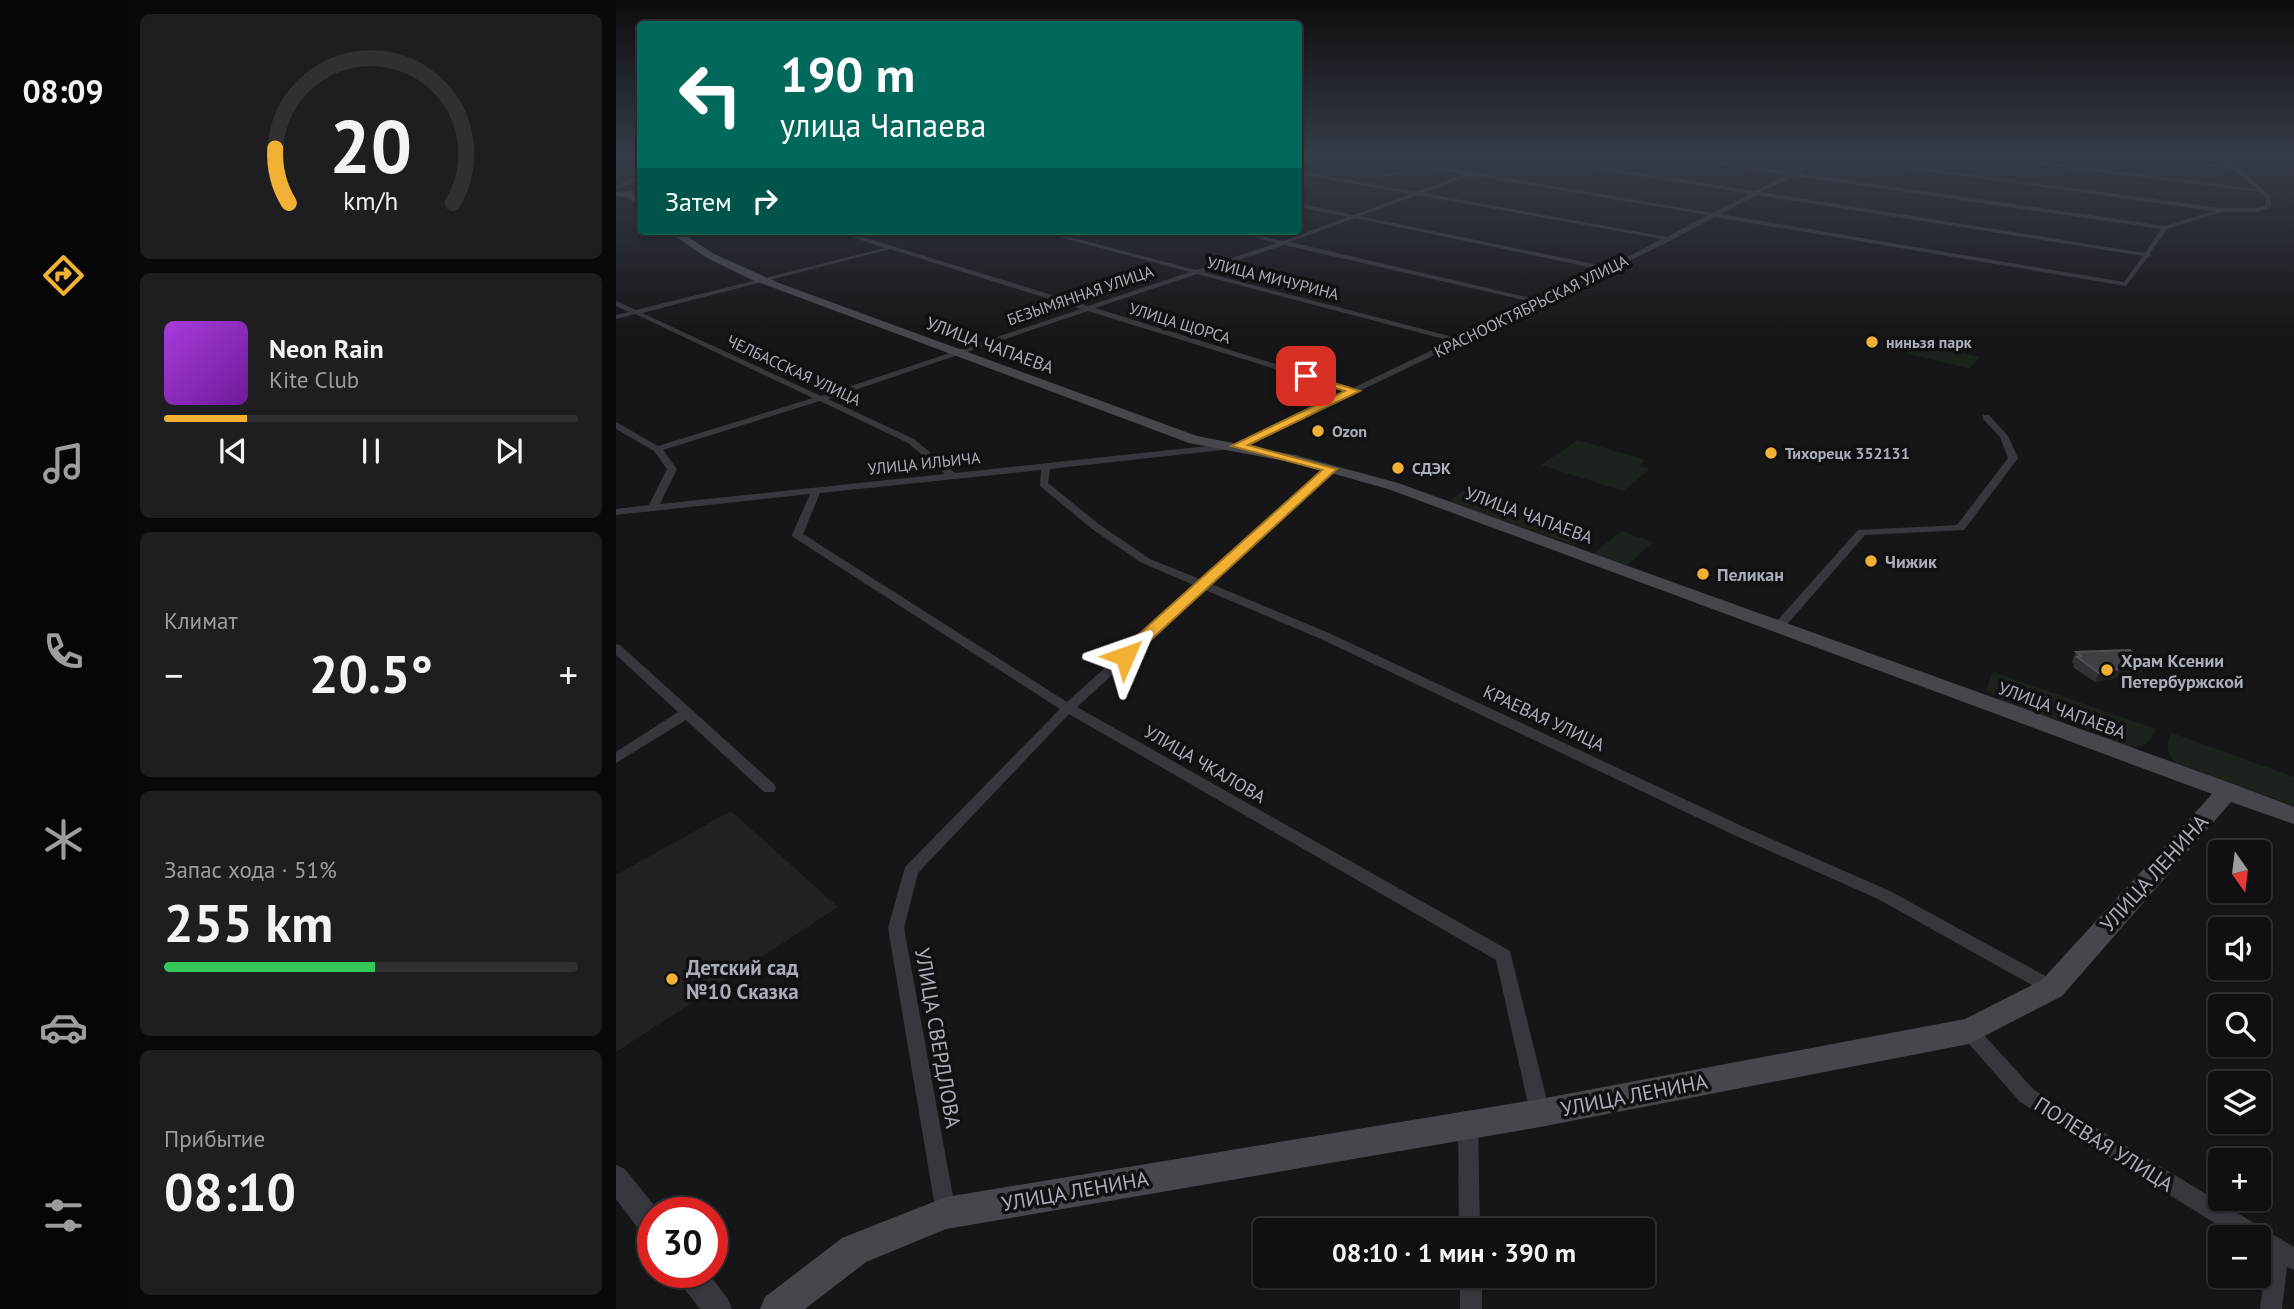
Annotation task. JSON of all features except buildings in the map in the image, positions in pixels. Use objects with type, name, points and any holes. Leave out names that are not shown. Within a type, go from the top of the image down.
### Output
[{"type":"main road","name":"УЛИЦА ЧАПАЕВА","points":[[678,235],[690,245],[766,281],[953,353],[1194,440],[1237,446],[1393,486],[2294,816]]},
{"type":"main road","name":"УЛИЦА ЛЕНИНА","points":[[946,1213],[1540,1113],[1969,1031],[2052,988],[2228,791]]},
{"type":"main road","points":[[777,1309],[854,1250],[946,1213]]},
{"type":"street","points":[[1340,214],[1609,269]]},
{"type":"street","name":"БЕЗЫМЯННАЯ УЛИЦА","points":[[657,449],[822,398],[1362,214]]},
{"type":"street","points":[[1529,214],[1670,239]]},
{"type":"street","points":[[1711,214],[2126,284],[2149,255],[2165,228]]},
{"type":"street","points":[[1885,214],[2149,255]]},
{"type":"street","points":[[2069,214],[2165,228],[2208,214]]},
{"type":"street","name":"КРАСНООКТЯБРЬСКАЯ УЛИЦА","points":[[1237,446],[1541,302],[1716,215]]},
{"type":"street","name":"УЛИЦА ЩОРСА","points":[[848,235],[1355,391]]},
{"type":"street","name":"УЛИЦА МИЧУРИНА","points":[[1055,235],[1459,341]]},
{"type":"street","points":[[1250,235],[1541,302]]},
{"type":"street","points":[[616,317],[888,249]]},
{"type":"street","name":"ЧЕЛБАССКАЯ УЛИЦА","points":[[616,303],[911,440],[953,475]]},
{"type":"street","points":[[1779,626],[1861,532],[1960,528],[2013,458],[2004,436],[1986,417]]},
{"type":"street","points":[[616,425],[657,449],[672,470],[653,508]]},
{"type":"street","name":"УЛИЦА ИЛЬИЧА","points":[[616,512],[1237,446]]},
{"type":"street","name":"КРАЕВАЯ УЛИЦА","points":[[1046,465],[1043,484],[1096,527],[1146,561],[1200,586],[1325,636],[1739,831],[1884,895],[2052,988]]},
{"type":"street","points":[[911,872],[1068,708],[1331,469]]},
{"type":"street","name":"УЛИЦА ЧКАЛОВА","points":[[817,490],[797,535],[1068,708],[1504,956],[1540,1113]]},
{"type":"street","points":[[616,648],[769,788]]},
{"type":"street","points":[[616,758],[687,713]]},
{"type":"street","name":"УЛИЦА СВЕРДЛОВА","points":[[911,872],[896,928],[946,1213]]},
{"type":"street","name":"ПОЛЕВАЯ УЛИЦА","points":[[1969,1031],[2027,1096],[2237,1225]]},
{"type":"street","points":[[1468,1125],[1470,1218]]},
{"type":"street","points":[[616,1178],[637,1205]]},
{"type":"street","name":"ПОЛЕВАЯ УЛИЦА","points":[[2271,1246],[2286,1255]]},
{"type":"street","points":[[2271,1309],[2286,1255]]},
{"type":"street","points":[[702,1288],[718,1309]]},
{"type":"street","points":[[1471,1288],[1472,1309]]},
{"type":"shaded area","points":[[1919,343],[1980,357],[1969,368],[1907,354]]},
{"type":"shaded area","points":[[1578,440],[1645,460],[1639,466],[1650,469],[1623,491],[1541,465]]},
{"type":"shaded area","points":[[1463,491],[1589,534],[1574,545],[1448,502]]},
{"type":"shaded area","points":[[1621,531],[1653,542],[1627,565],[1593,554]]},
{"type":"shaded area","points":[[1993,672],[2156,729],[2142,745],[2124,746],[2085,728],[2085,722],[2061,714],[2057,720],[2015,709],[1986,690]]},
{"type":"shaded area","points":[[2172,733],[2294,777],[2294,806],[2176,763],[2168,749]]},
{"type":"shaded area","name":"Детский сад №10 Сказка","points":[[731,811],[838,907],[616,1052],[616,875]]},
{"type":"place","name":"ниньзя парк","points":[[1872,342]]},
{"type":"place","name":"Ozon","points":[[1318,431]]},
{"type":"place","name":"Тихорецк 352131","points":[[1771,453]]},
{"type":"place","name":"СДЭК","points":[[1398,468]]},
{"type":"place","name":"Чижик","points":[[1871,561]]},
{"type":"place","name":"Пеликан","points":[[1703,574]]},
{"type":"place","name":"Храм Ксении Петербуржской","points":[[2107,670]]},
{"type":"place","name":"Детский сад №10 Сказка","points":[[672,979]]},
{"type":"route","points":[[1125,656],[1331,469],[1237,446],[1355,391],[1306,376]]}]
